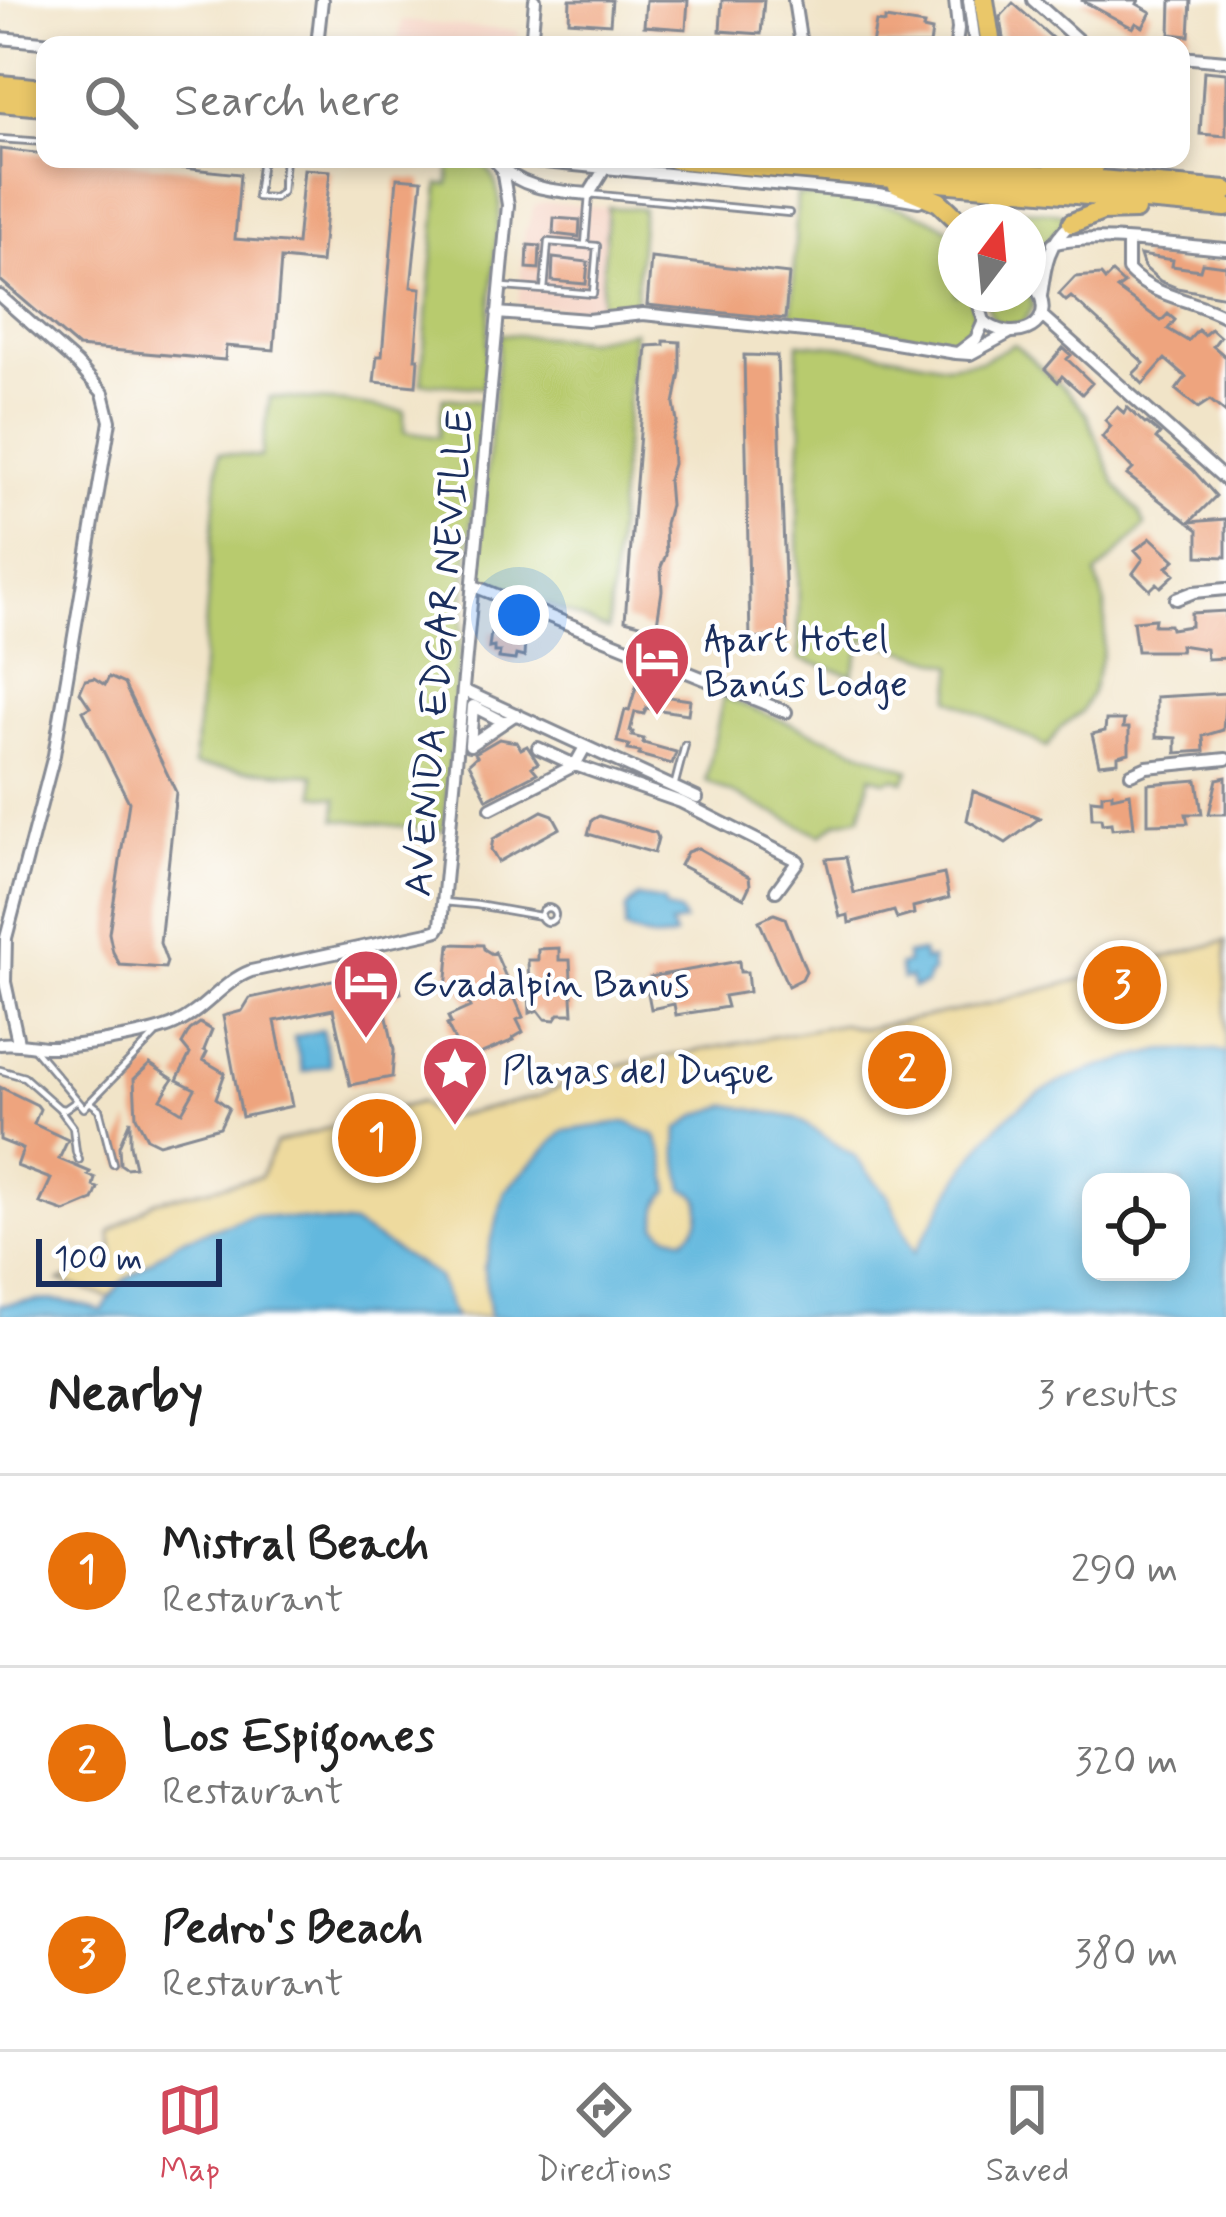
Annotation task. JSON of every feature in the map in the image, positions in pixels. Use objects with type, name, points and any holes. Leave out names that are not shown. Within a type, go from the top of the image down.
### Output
[{"type":"highway","points":[[984,0],[990,36]]},
{"type":"highway","points":[[0,81],[36,84]]},
{"type":"highway","points":[[0,102],[36,105]]},
{"type":"highway","points":[[780,168],[1226,207]]},
{"type":"highway","points":[[956,168],[1226,191]]},
{"type":"highway","points":[[1086,168],[1138,185]]},
{"type":"highway","points":[[875,176],[941,204]]},
{"type":"highway","points":[[1072,224],[1102,211],[1194,205]]},
{"type":"street","points":[[318,36],[322,0]]},
{"type":"street","points":[[532,36],[535,0]]},
{"type":"street","points":[[794,0],[800,36]]},
{"type":"street","points":[[955,0],[957,36]]},
{"type":"street","points":[[968,0],[974,36]]},
{"type":"street","points":[[1034,0],[1074,36]]},
{"type":"street","points":[[0,38],[36,41]]},
{"type":"street","points":[[1190,58],[1226,61]]},
{"type":"street","name":"AVENIDA EDGAR NEVILLE","points":[[0,1044],[49,1047],[155,1032],[179,1023],[251,970],[438,930],[508,206],[498,168]]},
{"type":"street","points":[[502,168],[542,190],[589,194],[605,168],[897,196],[938,210]]},
{"type":"street","points":[[508,206],[518,196],[542,190]]},
{"type":"street","points":[[1046,263],[1052,244],[1072,224],[1076,236],[1086,241]]},
{"type":"street","points":[[1052,244],[1128,242],[1226,249]]},
{"type":"street","points":[[1128,242],[1126,261],[1135,278],[1226,317]]},
{"type":"street","points":[[0,296],[90,378],[103,393],[110,421],[54,755],[6,938],[4,982],[18,1042]]},
{"type":"street","points":[[956,353],[976,339],[981,312]]},
{"type":"street","points":[[497,313],[588,320],[643,314],[794,328],[970,354],[1027,329],[1041,315],[1226,480]]},
{"type":"street","points":[[983,321],[1009,333]]},
{"type":"street","points":[[474,586],[786,712]]},
{"type":"street","points":[[1176,599],[1226,589]]},
{"type":"street","points":[[463,691],[697,798]]},
{"type":"street","points":[[504,722],[516,714]]},
{"type":"street","points":[[491,808],[575,765],[586,746]]},
{"type":"street","points":[[538,748],[681,802],[798,861],[776,891]]},
{"type":"street","points":[[1131,774],[1147,767],[1226,759]]},
{"type":"lane","points":[[0,139],[36,141]]},
{"type":"lane","points":[[261,168],[257,197],[274,198],[282,192],[284,168]]},
{"type":"lane","points":[[585,245],[589,194],[789,213]]},
{"type":"lane","points":[[500,287],[593,294],[597,246],[548,242],[544,290]]},
{"type":"lane","points":[[674,787],[685,745]]},
{"type":"lane","points":[[443,909],[477,905],[541,916]]},
{"type":"lane","points":[[35,1045],[36,1053],[84,1108],[155,1032]]},
{"type":"lane","points":[[0,1070],[24,1077],[59,1108],[74,1127],[80,1160]]},
{"type":"lane","points":[[59,1108],[77,1100]]},
{"type":"lane","points":[[89,1102],[99,1109],[113,1164]]},
{"type":"shaded area","points":[[402,21],[518,31],[518,36],[399,36]]},
{"type":"shaded area","points":[[534,205],[608,207],[600,312],[518,304],[525,229]]},
{"type":"green space","points":[[450,168],[487,168],[500,202],[483,388],[421,383],[439,184],[449,184]]},
{"type":"green space","points":[[797,195],[898,207],[938,223],[938,312],[974,312],[975,319],[961,341],[947,344],[792,318]]},
{"type":"green space","points":[[608,207],[643,209],[635,308],[600,312]]},
{"type":"green space","points":[[1046,212],[1061,213],[1067,218],[1046,244]]},
{"type":"green space","points":[[991,312],[1029,312],[1023,323],[1007,325]]},
{"type":"green space","points":[[634,331],[608,630],[477,575],[500,334],[587,340]]},
{"type":"green space","points":[[798,343],[850,347],[945,365],[981,361],[1014,344],[1087,415],[1116,485],[1145,526],[1096,575],[1105,605],[1105,627],[1092,692],[1081,712],[1061,727],[1047,747],[950,699],[954,666],[864,638],[852,675],[799,659],[802,429],[797,402]]},
{"type":"green space","points":[[270,397],[404,411],[404,432],[438,437],[443,398],[485,402],[443,831],[336,819],[337,798],[315,795],[314,775],[194,766],[219,453],[261,457]]},
{"type":"green space","points":[[723,697],[909,770],[904,782],[871,776],[860,817],[837,822],[821,835],[706,781]]},
{"type":"sand","name":"Playas del Duque","points":[[1226,941],[1226,1053],[1214,1050],[997,1127],[914,1254],[889,1197],[694,1193],[700,1200],[699,1217],[684,1239],[657,1226],[661,1197],[484,1268],[490,1317],[454,1317],[437,1276],[354,1225],[253,1215],[178,1241],[120,1284],[110,1298],[60,1281],[114,1257],[110,1232],[155,1201],[260,1177],[276,1143],[420,1102],[438,1120],[539,1096],[598,1069],[842,1024],[863,1029],[977,1007]]},
{"type":"water","points":[[638,897],[663,901],[666,909],[679,912],[684,921],[670,925],[675,936],[655,939],[625,930],[626,909]]},
{"type":"water","points":[[922,952],[924,961],[931,959],[932,973],[926,984],[913,988],[910,978],[902,979],[899,966],[907,963],[906,955]]},
{"type":"water","points":[[322,1030],[330,1065],[303,1072],[294,1037]]},
{"type":"water","points":[[1164,1050],[1226,1053],[1226,1317],[490,1317],[484,1268],[505,1191],[564,1131],[626,1122],[655,1135],[670,1191],[659,1206],[657,1226],[684,1239],[698,1222],[700,1200],[684,1189],[678,1130],[697,1115],[729,1105],[796,1118],[854,1156],[889,1197],[914,1253],[973,1156],[997,1127],[1033,1097],[1096,1068]]},
{"type":"water","points":[[253,1215],[354,1225],[437,1276],[454,1317],[0,1317],[0,1305],[40,1301],[63,1301],[102,1311],[120,1284],[178,1241]]},
{"type":"building","points":[[570,0],[612,0],[610,24],[569,21]]},
{"type":"building","points":[[646,0],[688,0],[686,29],[644,26]]},
{"type":"building","points":[[722,0],[764,0],[761,34],[720,31]]},
{"type":"building","points":[[1081,0],[1139,0],[1137,4],[1151,12],[1143,27],[1136,23],[1133,28]]},
{"type":"building","points":[[1171,0],[1191,0],[1189,36],[1170,34]]},
{"type":"building","points":[[1013,3],[1050,36],[1003,36],[1000,17]]},
{"type":"building","points":[[885,19],[924,25],[931,36],[874,36],[876,22],[885,23]]},
{"type":"building","points":[[1204,71],[1226,73],[1226,136],[1200,134]]},
{"type":"building","points":[[0,149],[36,153],[36,168],[182,168],[240,174],[235,239],[297,244],[304,169],[330,171],[321,263],[281,259],[274,350],[226,346],[225,360],[78,347],[0,280]]},
{"type":"building","points":[[397,178],[422,180],[411,287],[421,288],[416,386],[374,382],[377,356],[382,356]]},
{"type":"building","points":[[554,218],[580,220],[579,237],[553,234]]},
{"type":"building","points":[[528,245],[540,246],[539,269],[527,268]]},
{"type":"building","points":[[1140,255],[1200,270],[1202,263],[1226,266],[1226,297],[1160,281],[1144,267]]},
{"type":"building","points":[[553,258],[588,262],[586,284],[552,281]]},
{"type":"building","points":[[651,258],[789,274],[785,319],[647,305]]},
{"type":"building","points":[[1112,273],[1124,284],[1117,289],[1161,321],[1168,314],[1175,320],[1168,329],[1188,341],[1198,330],[1204,335],[1211,329],[1220,337],[1213,346],[1226,357],[1226,413],[1210,400],[1198,408],[1176,390],[1186,377],[1165,359],[1143,384],[1133,374],[1144,363],[1071,297],[1066,301],[1059,294],[1075,277],[1101,275],[1105,280]]},
{"type":"building","points":[[664,341],[680,342],[680,372],[656,630],[625,620],[647,346],[664,345]]},
{"type":"building","points":[[1063,348],[1071,355],[1067,359],[1092,383],[1082,394],[1062,376],[1058,382],[1045,369]]},
{"type":"building","points":[[744,355],[777,356],[787,634],[750,640]]},
{"type":"building","points":[[1117,407],[1124,413],[1127,407],[1160,434],[1156,439],[1216,496],[1190,522],[1226,519],[1226,557],[1198,556],[1198,530],[1127,475],[1133,469],[1102,437],[1111,426],[1105,420]]},
{"type":"building","points":[[1151,538],[1175,560],[1167,567],[1175,574],[1150,590],[1133,573],[1143,559],[1135,550]]},
{"type":"building","points":[[1226,611],[1226,658],[1207,659],[1206,649],[1180,645],[1181,651],[1137,651],[1133,621],[1155,619],[1154,625],[1170,625],[1171,629],[1191,626],[1191,613]]},
{"type":"building","points":[[491,632],[525,639],[524,657],[499,658],[500,652],[489,648]]},
{"type":"building","points":[[642,667],[655,671],[649,694],[690,700],[688,714],[646,708],[644,714],[635,712],[632,736],[676,752],[672,764],[639,755],[617,742]]},
{"type":"building","points":[[109,677],[124,684],[176,792],[160,943],[165,968],[120,965],[109,933],[129,802],[83,711],[90,707],[80,692],[85,680],[94,678],[105,685]]},
{"type":"building","points":[[1226,693],[1223,730],[1203,736],[1204,751],[1176,753],[1176,738],[1156,737],[1156,697]]},
{"type":"building","points":[[1106,720],[1124,720],[1123,728],[1129,728],[1129,753],[1118,756],[1118,762],[1099,764],[1092,734],[1105,731]]},
{"type":"building","points":[[499,739],[517,742],[521,749],[527,746],[538,763],[532,767],[537,773],[487,799],[469,763],[475,753]]},
{"type":"building","points":[[1226,777],[1226,814],[1209,814],[1217,779]]},
{"type":"building","points":[[1197,780],[1202,814],[1186,814],[1188,823],[1148,824],[1148,784]]},
{"type":"building","points":[[973,791],[1040,818],[1006,843],[967,820]]},
{"type":"building","points":[[1112,793],[1112,797],[1130,793],[1134,827],[1112,829],[1111,823],[1092,818],[1091,799],[1102,800],[1102,794]]},
{"type":"building","points":[[542,811],[553,815],[560,828],[498,862],[491,850],[493,839]]},
{"type":"building","points":[[599,816],[656,833],[654,853],[588,834],[592,820]]},
{"type":"building","points":[[698,848],[749,877],[744,898],[680,865],[687,852]]},
{"type":"building","points":[[846,857],[854,893],[944,874],[949,898],[913,907],[914,914],[897,919],[894,911],[849,923],[848,915],[840,917],[826,859]]},
{"type":"building","points":[[774,914],[785,918],[806,971],[788,986],[759,921]]},
{"type":"building","points":[[450,944],[483,945],[495,952],[523,1017],[517,1020],[523,1032],[514,1040],[470,1058],[447,1025],[451,1023],[448,1017],[470,1007],[461,989],[446,989]]},
{"type":"building","points":[[559,948],[559,960],[570,960],[573,1014],[545,1019],[538,1010],[530,1013],[528,960],[538,960],[538,949]]},
{"type":"building","points":[[739,961],[740,972],[747,972],[749,992],[724,996],[727,1007],[676,1015],[674,1004],[651,1009],[650,977]]},
{"type":"building","name":"Gvadalpin Banus","points":[[396,966],[401,993],[383,999],[394,1050],[392,1077],[350,1085],[333,1009],[275,1021],[292,1106],[242,1117],[223,1016],[242,1011],[250,998]]},
{"type":"building","points":[[1130,974],[1133,991],[1114,996],[1110,980]]},
{"type":"building","points":[[200,1023],[212,1030],[203,1060],[225,1073],[216,1098],[229,1108],[220,1127],[159,1144],[147,1138],[136,1117],[134,1079],[150,1064],[173,1079],[161,1099],[182,1112],[195,1089],[177,1080],[190,1054],[182,1044]]},
{"type":"building","points":[[924,1052],[925,1074],[892,1084],[885,1058]]},
{"type":"building","points":[[0,1087],[37,1105],[34,1124],[68,1140],[59,1159],[95,1178],[93,1186],[98,1188],[93,1200],[65,1212],[40,1203],[51,1179],[17,1166],[23,1149],[0,1140]]},
{"type":"building","points":[[130,1120],[135,1167],[126,1168],[120,1164],[119,1146]]},
{"type":"building","points":[[395,1120],[402,1144],[359,1156],[352,1133]]},
{"type":"place","name":"Apart Hotel Banús Lodge","points":[[657,718]]},
{"type":"place","name":"Pedro's Beach","points":[[1122,985]]},
{"type":"place","name":"Gvadalpin Banus","points":[[366,1041]]},
{"type":"place","name":"Los Espigones","points":[[907,1070]]},
{"type":"place","name":"Playas del Duque","points":[[455,1128]]},
{"type":"place","name":"Mistral Beach","points":[[377,1138]]}]
